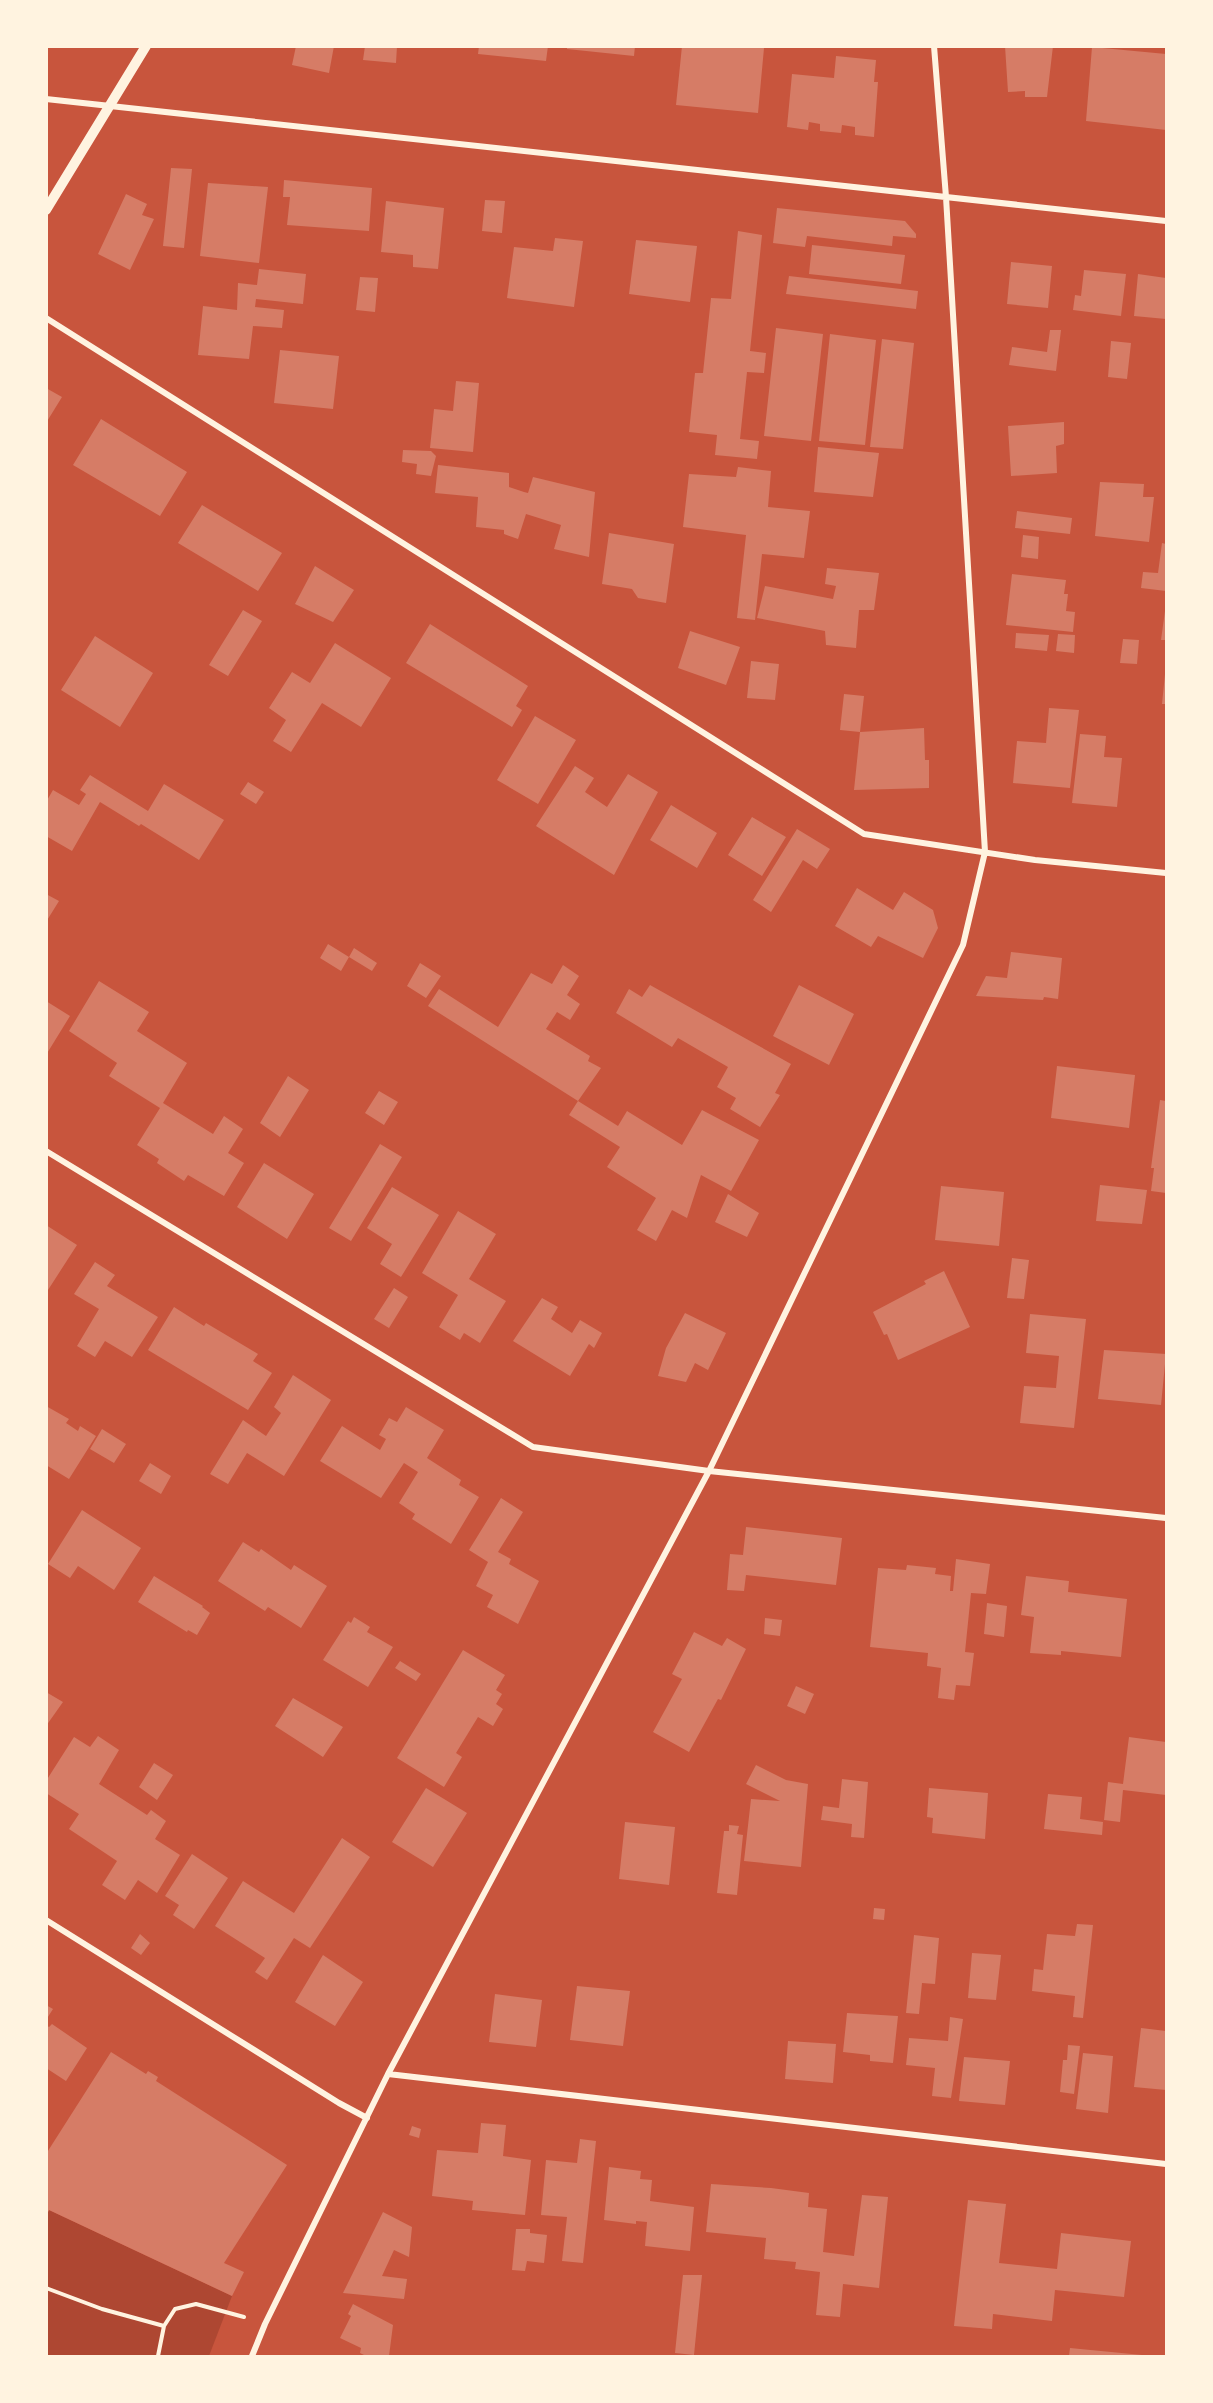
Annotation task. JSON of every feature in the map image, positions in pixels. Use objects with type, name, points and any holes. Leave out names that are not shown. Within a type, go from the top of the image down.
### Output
[{"type":"street","points":[[46,210],[146,46]]},
{"type":"street","points":[[252,2356],[265,2324],[388,2074],[709,1471],[963,945],[985,852],[946,197],[934,46]]},
{"type":"street","points":[[46,99],[1167,220]]},
{"type":"street","points":[[46,318],[864,834],[1035,860],[1167,873]]},
{"type":"street","points":[[46,1151],[533,1447],[709,1471],[1167,1518]]},
{"type":"street","points":[[46,1920],[339,2103],[367,2118]]},
{"type":"street","points":[[388,2074],[1167,2164]]},
{"type":"path","points":[[46,2288],[102,2309],[164,2326]]},
{"type":"path","points":[[158,2356],[164,2326],[176,2309],[196,2304],[211,2306],[265,2324]]},
{"type":"shaded area","points":[[49,2210],[232,2296],[209,2356],[47,2356],[46,2216]]},
{"type":"building","points":[[296,46],[334,46],[329,73],[292,65]]},
{"type":"building","points":[[365,46],[397,46],[396,63],[363,60]]},
{"type":"building","points":[[479,46],[548,46],[546,61],[478,54]]},
{"type":"building","points":[[567,46],[635,46],[634,56],[567,49]]},
{"type":"building","points":[[682,46],[764,48],[758,113],[676,105]]},
{"type":"building","points":[[1005,46],[1053,46],[1047,97],[1025,97],[1025,91],[1008,92]]},
{"type":"building","points":[[1092,47],[1166,54],[1166,130],[1086,121]]},
{"type":"building","points":[[836,56],[876,60],[874,82],[878,82],[874,137],[855,135],[855,127],[842,125],[841,133],[820,131],[820,124],[809,122],[808,130],[787,127],[792,74],[834,78]]},
{"type":"building","points":[[171,168],[192,169],[184,248],[163,246]]},
{"type":"building","points":[[284,180],[372,188],[369,231],[287,225],[290,197],[283,197]]},
{"type":"building","points":[[208,183],[268,187],[259,263],[200,256]]},
{"type":"building","points":[[126,194],[147,204],[142,215],[154,219],[130,270],[98,254]]},
{"type":"building","points":[[485,200],[505,201],[502,233],[482,231]]},
{"type":"building","points":[[386,201],[444,208],[438,269],[413,267],[413,255],[381,252]]},
{"type":"building","points":[[777,208],[905,221],[916,234],[916,238],[893,236],[892,246],[807,236],[805,247],[773,243]]},
{"type":"building","points":[[738,231],[762,235],[750,351],[766,353],[764,373],[747,372],[740,439],[759,441],[757,459],[715,455],[717,435],[689,432],[695,373],[703,373],[711,298],[731,299]]},
{"type":"building","points":[[555,238],[583,241],[574,307],[507,298],[514,247],[553,251]]},
{"type":"building","points":[[636,240],[697,246],[690,302],[629,294]]},
{"type":"building","points":[[812,245],[905,255],[901,284],[809,274]]},
{"type":"building","points":[[1011,262],[1052,266],[1048,308],[1007,304]]},
{"type":"building","points":[[259,269],[306,274],[303,304],[256,299],[255,307],[284,310],[282,328],[253,326],[249,359],[198,355],[203,306],[237,310],[238,283],[257,285]]},
{"type":"building","points":[[1084,270],[1126,274],[1121,316],[1073,310],[1075,295],[1081,296]]},
{"type":"building","points":[[1138,274],[1166,278],[1166,319],[1134,316]]},
{"type":"building","points":[[789,276],[918,291],[916,309],[786,294]]},
{"type":"building","points":[[360,277],[378,278],[375,312],[356,310]]},
{"type":"building","points":[[776,328],[823,334],[811,441],[764,436]]},
{"type":"building","points":[[1050,330],[1061,330],[1056,371],[1009,365],[1012,347],[1047,352]]},
{"type":"building","points":[[830,334],[876,340],[865,445],[819,441]]},
{"type":"building","points":[[882,339],[914,343],[903,449],[870,447]]},
{"type":"building","points":[[1111,341],[1131,343],[1127,379],[1108,377]]},
{"type":"building","points":[[280,350],[339,356],[333,409],[274,403]]},
{"type":"building","points":[[456,381],[479,383],[473,452],[430,448],[434,409],[453,411]]},
{"type":"building","points":[[46,388],[62,397],[46,423]]},
{"type":"building","points":[[101,419],[187,472],[160,516],[73,465]]},
{"type":"building","points":[[1064,422],[1064,444],[1056,446],[1057,473],[1011,476],[1008,426]]},
{"type":"building","points":[[818,447],[879,453],[873,497],[814,492]]},
{"type":"building","points":[[403,450],[431,451],[436,456],[431,476],[416,474],[417,464],[402,462]]},
{"type":"building","points":[[438,465],[509,473],[509,487],[528,493],[533,477],[595,492],[589,557],[554,549],[561,525],[526,514],[518,539],[504,534],[504,530],[476,527],[478,497],[435,493]]},
{"type":"building","points":[[738,467],[771,471],[768,507],[810,511],[804,558],[762,554],[755,620],[737,618],[746,535],[683,527],[689,474],[736,477]]},
{"type":"building","points":[[1100,482],[1144,484],[1143,497],[1154,497],[1149,542],[1095,536]]},
{"type":"building","points":[[202,505],[282,553],[258,591],[178,543]]},
{"type":"building","points":[[1017,511],[1072,518],[1070,534],[1015,528]]},
{"type":"building","points":[[609,533],[674,544],[666,603],[638,598],[632,589],[602,584]]},
{"type":"building","points":[[1023,535],[1039,537],[1038,559],[1021,557]]},
{"type":"building","points":[[1162,543],[1166,544],[1166,591],[1141,588],[1143,572],[1158,573]]},
{"type":"building","points":[[315,566],[354,590],[333,622],[295,604]]},
{"type":"building","points":[[827,568],[879,573],[874,610],[859,610],[856,648],[826,645],[825,631],[757,618],[765,586],[833,599],[836,586],[825,584]]},
{"type":"building","points":[[1012,574],[1066,580],[1064,594],[1068,594],[1066,611],[1075,612],[1073,632],[1006,625]]},
{"type":"building","points":[[243,610],[262,621],[228,676],[209,665]]},
{"type":"building","points":[[1165,611],[1166,640],[1161,640]]},
{"type":"building","points":[[430,624],[528,686],[516,706],[522,710],[512,727],[406,663]]},
{"type":"building","points":[[690,631],[740,647],[726,685],[678,668]]},
{"type":"building","points":[[1016,633],[1049,635],[1047,651],[1015,648]]},
{"type":"building","points":[[1058,634],[1075,635],[1074,653],[1056,651]]},
{"type":"building","points":[[95,636],[153,673],[120,727],[61,690]]},
{"type":"building","points":[[1123,639],[1139,640],[1137,664],[1120,663]]},
{"type":"building","points":[[335,643],[391,678],[361,727],[322,703],[291,752],[273,741],[286,720],[269,708],[292,672],[310,683]]},
{"type":"building","points":[[751,661],[779,664],[775,700],[747,698]]},
{"type":"building","points":[[1165,674],[1166,704],[1162,704]]},
{"type":"building","points":[[844,694],[864,696],[860,732],[840,730]]},
{"type":"building","points":[[1049,708],[1079,710],[1070,788],[1013,783],[1017,741],[1046,743]]},
{"type":"building","points":[[535,716],[576,740],[538,804],[497,780]]},
{"type":"building","points":[[924,728],[925,760],[929,760],[929,788],[854,790],[860,732]]},
{"type":"building","points":[[1080,734],[1106,736],[1104,757],[1122,758],[1117,807],[1072,803]]},
{"type":"building","points":[[575,766],[594,778],[585,792],[607,807],[628,774],[658,792],[614,875],[536,826]]},
{"type":"building","points":[[90,775],[148,811],[164,784],[224,820],[199,860],[100,802],[72,851],[46,836],[46,802],[53,790],[79,805],[86,794],[80,790]]},
{"type":"building","points":[[248,782],[264,792],[256,804],[240,794]]},
{"type":"building","points":[[671,805],[717,833],[697,868],[650,840]]},
{"type":"building","points":[[752,817],[786,837],[762,876],[728,855]]},
{"type":"building","points":[[797,829],[830,849],[817,869],[803,860],[771,912],[753,900]]},
{"type":"building","points":[[857,888],[893,910],[904,892],[933,910],[938,928],[923,958],[878,936],[871,947],[835,926]]},
{"type":"building","points":[[46,894],[59,901],[46,922]]},
{"type":"building","points":[[328,944],[349,957],[341,971],[320,958]]},
{"type":"building","points":[[354,948],[377,963],[372,971],[349,957]]},
{"type":"building","points":[[1011,952],[1062,958],[1058,999],[976,996],[986,976],[1007,978]]},
{"type":"building","points":[[420,963],[441,976],[426,998],[407,986]]},
{"type":"building","points":[[563,965],[579,976],[567,995],[580,1004],[570,1020],[557,1012],[546,1029],[590,1056],[588,1061],[601,1068],[578,1101],[428,1006],[439,989],[498,1027],[531,973],[552,984]]},
{"type":"building","points":[[99,981],[149,1012],[137,1031],[187,1063],[163,1103],[213,1134],[224,1116],[243,1129],[228,1153],[244,1163],[224,1196],[188,1175],[184,1181],[157,1163],[159,1159],[137,1145],[160,1108],[109,1076],[117,1063],[69,1031]]},
{"type":"building","points":[[650,985],[791,1064],[775,1093],[780,1095],[760,1127],[730,1109],[736,1098],[717,1087],[728,1067],[678,1038],[672,1047],[616,1013],[629,989],[642,997]]},
{"type":"building","points":[[799,985],[854,1014],[829,1065],[773,1036]]},
{"type":"building","points":[[46,1001],[70,1016],[46,1055]]},
{"type":"building","points":[[1057,1066],[1135,1075],[1129,1128],[1051,1118]]},
{"type":"building","points":[[288,1076],[309,1090],[280,1137],[260,1123]]},
{"type":"building","points":[[379,1091],[398,1102],[384,1125],[365,1113]]},
{"type":"building","points":[[1160,1100],[1166,1101],[1166,1193],[1151,1191],[1154,1168],[1151,1168]]},
{"type":"building","points":[[578,1101],[618,1126],[627,1111],[682,1145],[702,1110],[759,1140],[731,1191],[701,1175],[687,1218],[672,1210],[656,1241],[637,1230],[656,1198],[607,1167],[620,1147],[569,1115]]},
{"type":"building","points":[[380,1144],[402,1157],[351,1241],[329,1228]]},
{"type":"building","points":[[264,1163],[314,1194],[287,1239],[237,1207]]},
{"type":"building","points":[[1100,1185],[1147,1190],[1142,1224],[1096,1221]]},
{"type":"building","points":[[941,1186],[1004,1192],[999,1246],[935,1240]]},
{"type":"building","points":[[392,1187],[439,1215],[401,1277],[380,1264],[392,1244],[367,1228]]},
{"type":"building","points":[[728,1194],[759,1213],[747,1237],[715,1222]]},
{"type":"building","points":[[458,1211],[496,1234],[469,1279],[506,1301],[480,1343],[464,1333],[460,1340],[439,1327],[458,1295],[422,1273]]},
{"type":"building","points":[[46,1225],[77,1245],[48,1290],[46,1288]]},
{"type":"building","points":[[1012,1258],[1029,1260],[1024,1299],[1007,1298]]},
{"type":"building","points":[[95,1262],[115,1275],[107,1286],[158,1317],[132,1357],[105,1341],[95,1357],[77,1346],[99,1309],[74,1294]]},
{"type":"building","points":[[944,1271],[970,1327],[898,1360],[887,1334],[884,1335],[873,1312],[926,1284],[924,1281]]},
{"type":"building","points":[[394,1288],[408,1297],[389,1328],[374,1319]]},
{"type":"building","points":[[542,1298],[558,1307],[551,1319],[572,1333],[580,1320],[602,1333],[594,1348],[589,1344],[570,1376],[513,1341]]},
{"type":"building","points":[[174,1307],[204,1326],[206,1323],[258,1354],[253,1361],[272,1373],[248,1410],[148,1350]]},
{"type":"building","points":[[685,1313],[726,1333],[708,1370],[695,1363],[686,1382],[658,1376],[666,1348]]},
{"type":"building","points":[[1030,1314],[1086,1319],[1074,1428],[1020,1423],[1024,1386],[1056,1388],[1059,1356],[1026,1353]]},
{"type":"building","points":[[1104,1350],[1166,1354],[1161,1405],[1098,1399]]},
{"type":"building","points":[[293,1375],[331,1400],[284,1476],[247,1453],[228,1484],[210,1474],[243,1420],[266,1436],[281,1413],[274,1407]]},
{"type":"building","points":[[46,1406],[69,1419],[66,1423],[78,1431],[80,1426],[96,1436],[69,1479],[46,1465]]},
{"type":"building","points":[[406,1407],[444,1430],[427,1458],[461,1480],[459,1485],[479,1497],[451,1544],[412,1519],[415,1514],[399,1503],[418,1472],[404,1463],[381,1498],[320,1461],[342,1426],[380,1450],[386,1439],[379,1435],[389,1418],[397,1422]]},
{"type":"building","points":[[102,1429],[126,1444],[114,1463],[90,1449]]},
{"type":"building","points":[[150,1463],[171,1476],[161,1494],[139,1481]]},
{"type":"building","points":[[501,1498],[523,1512],[498,1552],[511,1559],[509,1564],[539,1581],[518,1624],[487,1607],[493,1595],[476,1586],[488,1562],[469,1550]]},
{"type":"building","points":[[82,1510],[141,1548],[114,1590],[78,1566],[70,1578],[48,1564]]},
{"type":"building","points":[[746,1527],[842,1538],[836,1585],[746,1575],[744,1591],[727,1590],[730,1554],[743,1555]]},
{"type":"building","points":[[243,1542],[259,1552],[261,1549],[291,1570],[294,1565],[327,1586],[301,1628],[268,1607],[265,1611],[218,1581]]},
{"type":"building","points":[[956,1559],[990,1564],[986,1594],[971,1593],[965,1652],[974,1653],[970,1686],[956,1685],[954,1700],[938,1698],[941,1668],[927,1666],[928,1653],[870,1647],[878,1568],[906,1570],[907,1565],[936,1568],[935,1574],[951,1576],[950,1591],[953,1591]]},
{"type":"building","points":[[154,1576],[203,1606],[210,1613],[197,1635],[188,1630],[187,1632],[138,1602]]},
{"type":"building","points":[[1026,1576],[1069,1581],[1068,1592],[1127,1599],[1121,1657],[1061,1651],[1061,1655],[1030,1653],[1034,1617],[1021,1615]]},
{"type":"building","points":[[987,1603],[1007,1606],[1004,1637],[984,1634]]},
{"type":"building","points":[[354,1617],[370,1627],[367,1632],[393,1647],[368,1687],[323,1660],[348,1621],[351,1623]]},
{"type":"building","points":[[765,1618],[782,1620],[780,1636],[764,1634]]},
{"type":"building","points":[[694,1632],[722,1646],[727,1638],[746,1649],[721,1700],[718,1699],[689,1752],[653,1732],[682,1679],[672,1674]]},
{"type":"building","points":[[463,1650],[505,1675],[496,1690],[502,1694],[496,1704],[503,1709],[493,1726],[478,1717],[456,1753],[462,1757],[444,1787],[397,1758]]},
{"type":"building","points":[[400,1661],[421,1674],[416,1681],[395,1668]]},
{"type":"building","points":[[796,1686],[814,1694],[805,1714],[787,1706]]},
{"type":"building","points":[[46,1692],[63,1702],[46,1726]]},
{"type":"building","points":[[293,1698],[343,1727],[323,1757],[275,1726]]},
{"type":"building","points":[[98,1736],[119,1750],[99,1784],[147,1815],[151,1810],[166,1821],[155,1839],[180,1855],[157,1893],[138,1880],[125,1900],[102,1885],[117,1861],[69,1829],[79,1814],[46,1793],[46,1781],[74,1737],[90,1747]]},
{"type":"building","points":[[1129,1737],[1166,1742],[1166,1795],[1123,1790],[1120,1822],[1104,1820],[1108,1782],[1123,1784]]},
{"type":"building","points":[[154,1763],[173,1775],[157,1800],[139,1787]]},
{"type":"building","points":[[756,1765],[786,1780],[808,1784],[801,1867],[744,1861],[751,1799],[780,1801],[746,1784]]},
{"type":"building","points":[[842,1779],[868,1782],[864,1838],[851,1837],[852,1824],[821,1820],[823,1806],[839,1808]]},
{"type":"building","points":[[426,1788],[467,1813],[433,1867],[392,1842]]},
{"type":"building","points":[[929,1788],[988,1793],[985,1839],[932,1833],[933,1818],[927,1817]]},
{"type":"building","points":[[1048,1794],[1082,1797],[1080,1819],[1103,1822],[1102,1835],[1044,1829]]},
{"type":"building","points":[[625,1822],[675,1827],[669,1885],[619,1879]]},
{"type":"building","points":[[729,1825],[739,1826],[737,1834],[743,1835],[737,1895],[717,1893],[724,1831],[729,1831]]},
{"type":"building","points":[[342,1838],[370,1857],[310,1948],[294,1938],[267,1980],[255,1972],[265,1958],[215,1926],[243,1881],[294,1913]]},
{"type":"building","points":[[192,1854],[228,1878],[194,1929],[173,1915],[179,1905],[165,1896]]},
{"type":"building","points":[[874,1908],[885,1909],[884,1920],[873,1919]]},
{"type":"building","points":[[1077,1924],[1093,1925],[1083,2018],[1073,2017],[1075,1996],[1032,1991],[1034,1969],[1043,1970],[1047,1934],[1075,1936]]},
{"type":"building","points":[[140,1934],[150,1943],[141,1955],[131,1948]]},
{"type":"building","points":[[914,1935],[939,1938],[935,1984],[922,1983],[919,2014],[906,2013]]},
{"type":"building","points":[[972,1953],[1001,1955],[996,2000],[968,1998]]},
{"type":"building","points":[[323,1955],[363,1982],[335,2026],[295,2002]]},
{"type":"building","points":[[577,1986],[630,1991],[623,2046],[570,2040]]},
{"type":"building","points":[[495,1994],[542,2000],[536,2047],[489,2042]]},
{"type":"building","points":[[46,2005],[53,2009],[46,2020]]},
{"type":"building","points":[[847,2013],[898,2016],[893,2063],[870,2061],[870,2055],[843,2052]]},
{"type":"building","points":[[950,2017],[963,2019],[951,2098],[932,2096],[935,2068],[906,2065],[909,2038],[948,2041]]},
{"type":"building","points":[[52,2024],[87,2048],[66,2081],[46,2068],[46,2025],[49,2027]]},
{"type":"building","points":[[1141,2028],[1166,2031],[1166,2090],[1134,2087]]},
{"type":"building","points":[[788,2041],[836,2044],[833,2083],[785,2079]]},
{"type":"building","points":[[1068,2045],[1080,2046],[1074,2094],[1060,2092],[1063,2060],[1067,2060]]},
{"type":"building","points":[[111,2052],[146,2074],[148,2071],[158,2077],[156,2081],[287,2165],[224,2263],[244,2272],[232,2296],[49,2210],[46,2216],[46,2154]]},
{"type":"building","points":[[1083,2053],[1113,2056],[1108,2113],[1076,2109]]},
{"type":"building","points":[[964,2057],[1010,2061],[1005,2105],[959,2101]]},
{"type":"building","points":[[481,2123],[506,2125],[503,2156],[531,2160],[525,2215],[472,2210],[473,2201],[432,2196],[437,2150],[478,2153]]},
{"type":"building","points":[[412,2126],[421,2129],[419,2138],[409,2135]]},
{"type":"building","points":[[580,2139],[596,2141],[583,2263],[562,2261],[567,2217],[541,2215],[546,2160],[577,2163]]},
{"type":"building","points":[[609,2167],[641,2171],[640,2179],[652,2180],[650,2201],[694,2207],[690,2251],[645,2246],[647,2222],[636,2221],[636,2224],[604,2220]]},
{"type":"building","points":[[711,2184],[809,2193],[808,2207],[827,2209],[823,2252],[854,2256],[862,2195],[888,2197],[879,2288],[843,2284],[840,2317],[816,2315],[820,2272],[795,2269],[796,2262],[764,2259],[766,2238],[706,2232]]},
{"type":"building","points":[[968,2200],[1006,2204],[999,2263],[1057,2269],[1061,2233],[1131,2241],[1124,2297],[1055,2290],[1052,2321],[993,2314],[992,2329],[954,2326]]},
{"type":"building","points":[[383,2212],[412,2227],[409,2257],[394,2250],[382,2276],[407,2279],[404,2299],[343,2293]]},
{"type":"building","points":[[516,2229],[530,2229],[530,2233],[547,2235],[544,2263],[527,2261],[525,2271],[512,2270]]},
{"type":"building","points":[[683,2275],[702,2275],[694,2355],[675,2353]]},
{"type":"building","points":[[353,2304],[393,2325],[389,2356],[366,2356],[360,2353],[361,2348],[340,2338],[351,2316],[348,2314]]},
{"type":"building","points":[[1070,2348],[1142,2355],[1142,2356],[1069,2356]]}]
